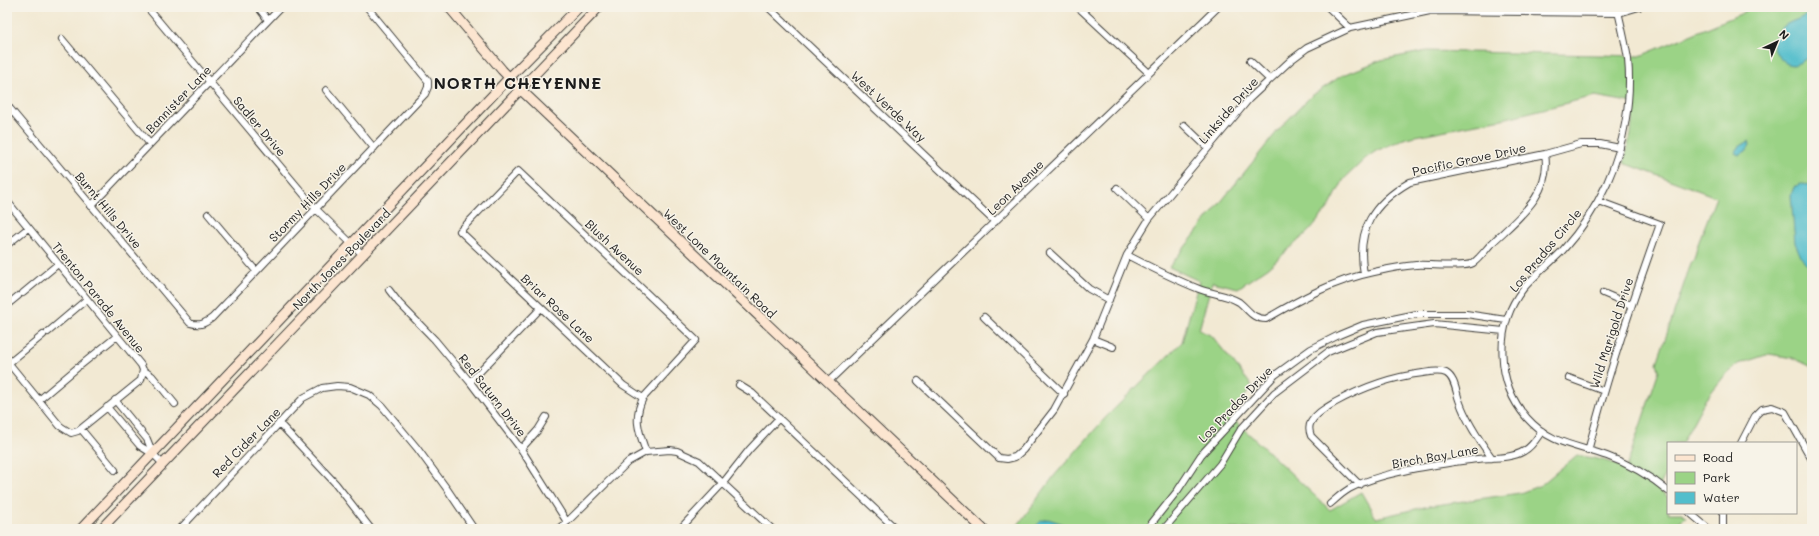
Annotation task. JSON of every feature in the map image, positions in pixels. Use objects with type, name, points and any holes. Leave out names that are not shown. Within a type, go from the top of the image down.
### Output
[{"type":"main road","name":"West Lone Mountain Road","points":[[449,7],[520,89],[983,529]]},
{"type":"main road","name":"North Jones Boulevard","points":[[81,529],[509,78],[579,7]]},
{"type":"main road","name":"North Jones Boulevard","points":[[101,529],[599,7]]},
{"type":"street","name":"Sadler Drive","points":[[147,7],[316,209],[362,254]]},
{"type":"street","points":[[258,7],[268,20]]},
{"type":"street","name":"Bannister Lane","points":[[91,206],[281,7]]},
{"type":"street","name":"Stormy Hills Drive","points":[[197,325],[204,324],[212,318],[425,94],[428,88],[428,81],[367,7]]},
{"type":"street","name":"West Verde Way","points":[[768,7],[995,222]]},
{"type":"street","points":[[1078,7],[1149,73]]},
{"type":"street","name":"Leon Avenue","points":[[828,382],[1218,7]]},
{"type":"street","points":[[1328,7],[1350,28]]},
{"type":"street","name":"Linkside Drive","points":[[918,381],[999,458],[1007,459],[1015,457],[1023,450],[1054,410],[1064,394],[1093,339],[1127,255],[1149,219],[1249,99],[1269,79],[1307,48],[1350,28],[1430,9],[1618,10],[1639,7]]},
{"type":"street","name":"Los Prados Circle","points":[[1618,10],[1628,60],[1628,97],[1620,148],[1608,182],[1585,223],[1563,250],[1523,289],[1506,320],[1502,363],[1504,374],[1515,401],[1527,418],[1542,431],[1560,442],[1606,456],[1634,468],[1654,480],[1667,490]]},
{"type":"street","points":[[62,39],[150,144]]},
{"type":"street","points":[[1250,61],[1269,79]]},
{"type":"street","points":[[326,90],[374,148]]},
{"type":"street","name":"Burnt Hills Drive","points":[[7,105],[190,324],[197,325]]},
{"type":"street","points":[[1184,125],[1208,148]]},
{"type":"street","name":"Pacific Grove Drive","points":[[1364,274],[1362,248],[1367,225],[1378,206],[1392,192],[1410,182],[1545,154],[1581,144],[1600,144],[1620,148]]},
{"type":"street","points":[[1127,255],[1177,280],[1201,290],[1223,294],[1239,303],[1253,317],[1266,319],[1302,298],[1341,281],[1364,274],[1416,265],[1465,265],[1473,263],[1519,218],[1538,194],[1546,178],[1547,164],[1545,154]]},
{"type":"street","name":"Blush Avenue","points":[[460,231],[518,171],[696,340],[643,398]]},
{"type":"street","points":[[1117,188],[1149,219]]},
{"type":"street","name":"Trenton Parade Avenue","points":[[7,201],[143,370],[152,376],[176,404]]},
{"type":"street","name":"Wild Marigold Drive","points":[[1588,451],[1604,391],[1631,305],[1660,224],[1598,201]]},
{"type":"street","points":[[208,214],[256,271]]},
{"type":"street","points":[[7,245],[28,228]]},
{"type":"street","name":"Briar Rose Lane","points":[[460,231],[623,385],[643,398]]},
{"type":"street","points":[[1050,253],[1089,289],[1109,300]]},
{"type":"street","points":[[7,305],[58,264]]},
{"type":"street","name":"Red Saturn Drive","points":[[389,290],[470,382],[521,449],[567,522]]},
{"type":"street","points":[[1603,293],[1631,305]]},
{"type":"street","points":[[87,300],[46,334],[8,362],[60,426],[68,432],[75,432],[81,429],[141,380],[143,370]]},
{"type":"street","points":[[470,382],[541,308]]},
{"type":"street","name":"Los Prados Drive","points":[[1147,529],[1178,490],[1201,455],[1275,375],[1311,349],[1363,325],[1417,314],[1466,314],[1506,320]]},
{"type":"street","points":[[984,317],[1064,394]]},
{"type":"street","name":"Los Prados Drive","points":[[1164,529],[1220,464],[1240,429],[1274,393],[1328,352],[1377,332],[1434,324],[1504,331]]},
{"type":"street","points":[[39,400],[117,336]]},
{"type":"street","points":[[1093,339],[1113,347]]},
{"type":"street","points":[[1360,484],[1311,436],[1309,430],[1314,418],[1324,410],[1354,392],[1372,384],[1401,375],[1435,371],[1449,374],[1473,432],[1492,458]]},
{"type":"street","points":[[1569,378],[1604,391]]},
{"type":"street","points":[[739,385],[752,393],[896,529]]},
{"type":"street","name":"Red Cider Lane","points":[[180,529],[279,422],[304,398],[322,388],[337,386],[350,387],[369,394],[382,406],[443,483],[474,529]]},
{"type":"street","points":[[643,398],[639,406],[637,424],[646,452]]},
{"type":"street","points":[[115,400],[147,440],[153,454]]},
{"type":"street","points":[[107,407],[140,446],[153,454],[163,464]]},
{"type":"street","points":[[1742,442],[1755,416],[1762,409],[1772,407],[1785,412],[1812,460]]},
{"type":"street","points":[[521,449],[538,430],[546,417]]},
{"type":"street","points":[[680,529],[723,483],[749,450],[779,418]]},
{"type":"street","points":[[279,422],[336,484],[371,529]]},
{"type":"street","points":[[81,429],[115,470]]},
{"type":"street","name":"Birch Bay Lane","points":[[1330,504],[1348,489],[1373,479],[1408,471],[1524,452],[1530,447],[1542,431]]},
{"type":"street","points":[[558,529],[628,462],[646,452],[670,450],[677,451],[699,461],[772,529]]},
{"type":"street","points":[[1691,514],[1709,529]]},
{"type":"street","points":[[1723,529],[1724,514]]},
{"type":"green space","points":[[1744,7],[1812,7],[1812,367],[1793,358],[1769,354],[1739,364],[1726,374],[1705,400],[1683,442],[1667,442],[1667,472],[1658,489],[1667,496],[1667,514],[1683,514],[1686,517],[1668,529],[1015,529],[1054,476],[1107,416],[1182,342],[1199,281],[1169,267],[1279,129],[1310,97],[1341,76],[1381,60],[1427,51],[1640,56],[1745,12]],"holes":[[[1595,96],[1634,103],[1631,133],[1624,163],[1716,197],[1698,244],[1694,259],[1691,263],[1657,363],[1659,370],[1626,468],[1603,460],[1577,455],[1541,485],[1520,493],[1429,506],[1376,518],[1361,492],[1330,510],[1231,417],[1252,386],[1212,336],[1199,330],[1212,282],[1238,288],[1269,267],[1309,231],[1330,206],[1344,179],[1366,158],[1376,151],[1406,138],[1507,118]]]},
{"type":"water","points":[[1812,12],[1812,55],[1793,65],[1786,63],[1775,51],[1773,44],[1774,38],[1787,24]]},
{"type":"water","points":[[1749,141],[1750,145],[1746,151],[1739,155],[1735,153],[1739,147]]},
{"type":"water","points":[[1801,184],[1812,185],[1812,269],[1802,259],[1795,243],[1791,195],[1794,187]]},
{"type":"water","points":[[1048,519],[1079,529],[1033,529],[1041,521]]},
{"type":"district","name":"NORTH CHEYENNE","points":[[518,82]]}]
